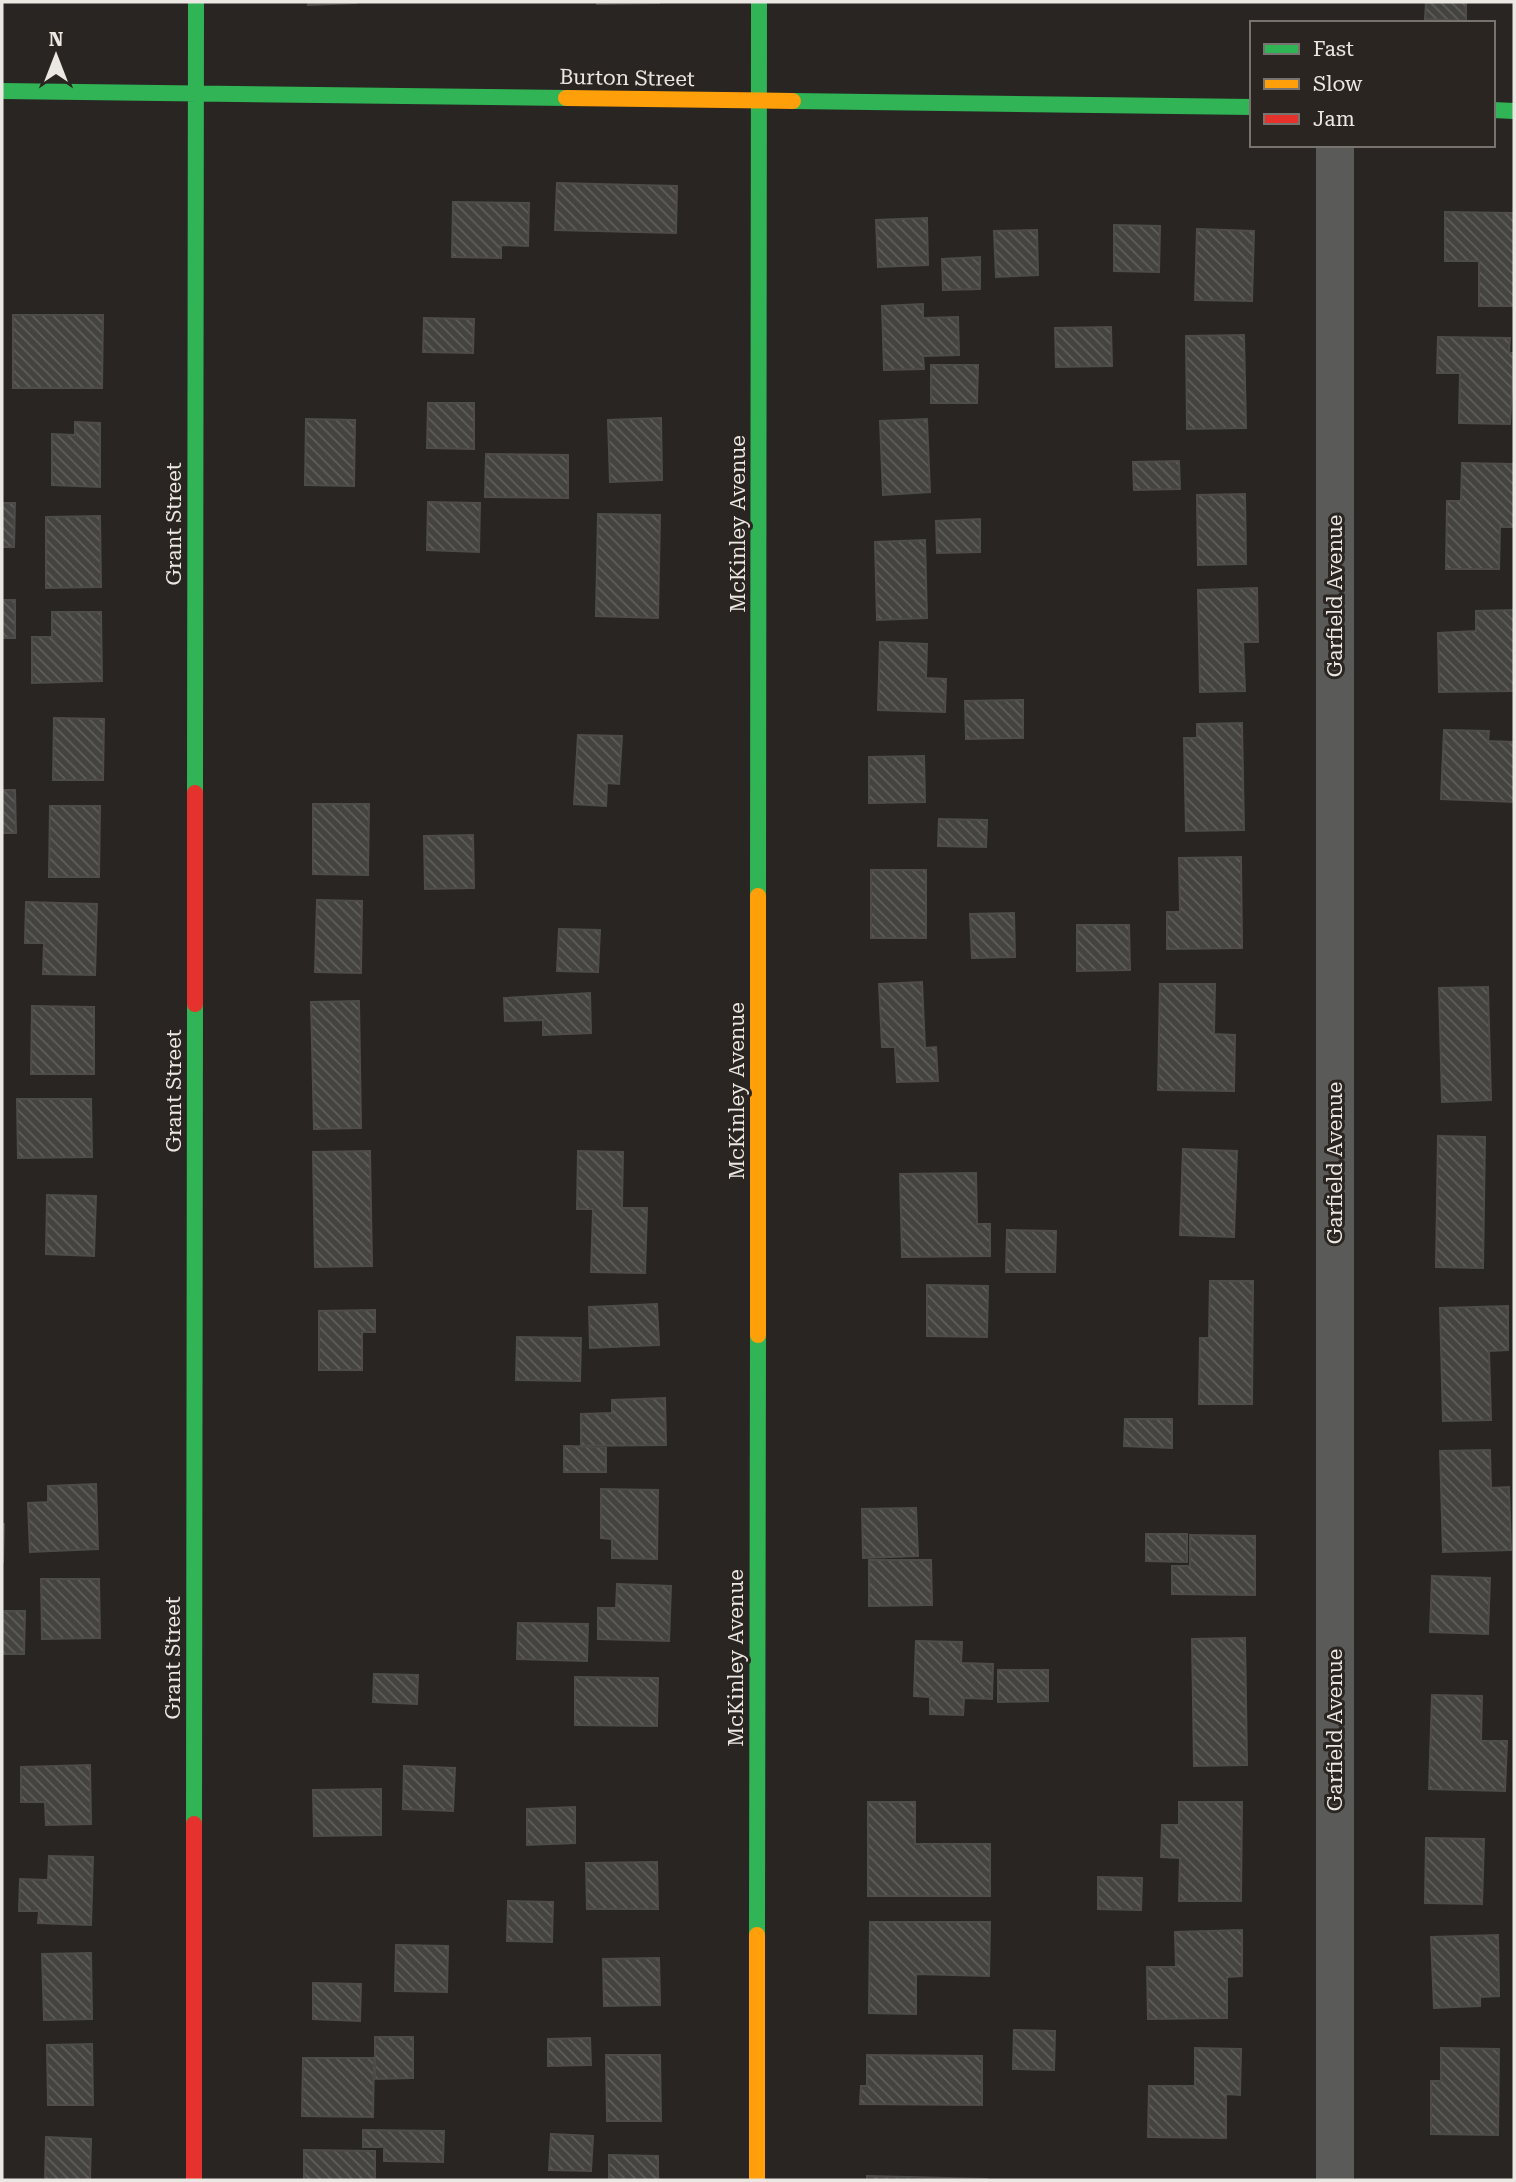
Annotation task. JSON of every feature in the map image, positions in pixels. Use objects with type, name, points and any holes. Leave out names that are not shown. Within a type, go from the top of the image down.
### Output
[{"type":"street","name":"Grant Street","points":[[194,2180],[196,2]]},
{"type":"street","name":"McKinley Avenue","points":[[757,2180],[759,2]]},
{"type":"street","name":"Burton Street","points":[[2,91],[1250,107]]},
{"type":"street","points":[[1495,110],[1514,111]]},
{"type":"street","name":"Garfield Avenue","points":[[1335,147],[1335,2180]]},
{"type":"building","points":[[308,2],[356,2],[356,3],[308,5]]},
{"type":"building","points":[[659,2],[659,3],[597,4]]},
{"type":"building","points":[[1426,2],[1466,2],[1466,21],[1425,19]]},
{"type":"building","points":[[557,183],[677,186],[676,233],[555,230]]},
{"type":"building","points":[[453,202],[529,203],[528,246],[501,245],[501,258],[452,257]]},
{"type":"building","points":[[1445,212],[1514,213],[1514,306],[1479,306],[1479,261],[1445,261]]},
{"type":"building","points":[[927,218],[928,265],[878,267],[876,220]]},
{"type":"building","points":[[1114,225],[1160,226],[1159,272],[1114,271]]},
{"type":"building","points":[[1197,229],[1254,231],[1252,301],[1195,300]]},
{"type":"building","points":[[1037,230],[1038,275],[996,277],[994,231]]},
{"type":"building","points":[[980,257],[980,289],[943,290],[942,259]]},
{"type":"building","points":[[923,304],[923,318],[958,317],[959,355],[923,356],[924,369],[884,370],[882,306]]},
{"type":"building","points":[[13,315],[103,315],[102,388],[13,388]]},
{"type":"building","points":[[424,318],[474,319],[473,353],[423,352]]},
{"type":"building","points":[[1111,327],[1112,366],[1056,367],[1055,328]]},
{"type":"building","points":[[1244,335],[1246,428],[1187,429],[1186,336]]},
{"type":"building","points":[[1438,337],[1510,338],[1509,353],[1514,353],[1510,424],[1459,423],[1460,373],[1437,373]]},
{"type":"building","points":[[931,365],[978,365],[977,403],[931,403]]},
{"type":"building","points":[[428,403],[474,403],[474,449],[427,448]]},
{"type":"building","points":[[661,418],[662,480],[610,482],[608,420]]},
{"type":"building","points":[[306,419],[355,420],[354,486],[305,485]]},
{"type":"building","points":[[927,419],[930,492],[883,495],[880,421]]},
{"type":"building","points":[[75,422],[100,423],[100,487],[52,485],[52,434],[75,435]]},
{"type":"building","points":[[486,454],[568,455],[568,498],[485,497]]},
{"type":"building","points":[[1179,461],[1180,489],[1134,490],[1133,462]]},
{"type":"building","points":[[1462,463],[1514,464],[1514,527],[1500,527],[1499,569],[1446,569],[1447,501],[1461,501]]},
{"type":"building","points":[[1245,494],[1246,564],[1198,565],[1197,495]]},
{"type":"building","points":[[428,502],[480,503],[479,552],[427,550]]},
{"type":"building","points":[[2,503],[15,503],[14,547],[2,547]]},
{"type":"building","points":[[598,514],[660,515],[658,618],[596,616]]},
{"type":"building","points":[[100,516],[101,587],[46,588],[46,517]]},
{"type":"building","points":[[980,519],[980,552],[937,553],[936,521]]},
{"type":"building","points":[[925,540],[927,618],[877,620],[875,542]]},
{"type":"building","points":[[1257,588],[1258,642],[1243,642],[1245,691],[1200,692],[1198,590]]},
{"type":"building","points":[[2,600],[15,600],[15,638],[2,638]]},
{"type":"building","points":[[1514,610],[1514,691],[1439,692],[1438,633],[1476,631],[1476,611]]},
{"type":"building","points":[[52,612],[101,612],[102,681],[32,683],[32,637],[52,637]]},
{"type":"building","points":[[880,642],[927,644],[926,678],[946,679],[945,712],[878,710]]},
{"type":"building","points":[[1023,700],[1023,738],[966,739],[965,701]]},
{"type":"building","points":[[54,718],[104,719],[103,780],[53,780]]},
{"type":"building","points":[[1242,723],[1244,830],[1186,831],[1184,738],[1197,738],[1197,724]]},
{"type":"building","points":[[1444,730],[1489,731],[1488,741],[1514,742],[1514,802],[1441,799]]},
{"type":"building","points":[[578,735],[622,736],[619,784],[607,783],[606,806],[574,804]]},
{"type":"building","points":[[924,756],[925,802],[869,803],[869,757]]},
{"type":"building","points":[[2,790],[15,790],[16,833],[2,833]]},
{"type":"building","points":[[313,804],[369,804],[368,875],[313,874]]},
{"type":"building","points":[[50,806],[100,806],[99,877],[49,877]]},
{"type":"building","points":[[939,819],[987,820],[986,847],[938,846]]},
{"type":"building","points":[[473,835],[474,888],[425,889],[424,836]]},
{"type":"building","points":[[1241,857],[1242,948],[1167,949],[1167,912],[1180,912],[1179,858]]},
{"type":"building","points":[[871,870],[926,870],[926,938],[871,938]]},
{"type":"building","points":[[317,900],[362,901],[361,973],[315,972]]},
{"type":"building","points":[[26,902],[97,904],[95,975],[43,974],[44,943],[25,943]]},
{"type":"building","points":[[1014,913],[1015,957],[972,958],[970,914]]},
{"type":"building","points":[[1077,925],[1129,925],[1130,970],[1077,971]]},
{"type":"building","points":[[559,929],[600,930],[598,972],[557,971]]},
{"type":"building","points":[[922,982],[925,1048],[936,1047],[938,1081],[897,1082],[895,1047],[882,1047],[879,984]]},
{"type":"building","points":[[1160,984],[1215,984],[1214,1034],[1235,1035],[1234,1091],[1158,1090]]},
{"type":"building","points":[[1488,987],[1491,1100],[1442,1102],[1439,988]]},
{"type":"building","points":[[590,993],[591,1033],[543,1035],[543,1020],[505,1021],[504,998]]},
{"type":"building","points":[[359,1001],[361,1128],[314,1129],[311,1002]]},
{"type":"building","points":[[32,1006],[94,1007],[94,1074],[31,1074]]},
{"type":"building","points":[[17,1099],[91,1099],[92,1157],[18,1158]]},
{"type":"building","points":[[1438,1136],[1485,1137],[1483,1268],[1436,1267]]},
{"type":"building","points":[[1183,1149],[1237,1151],[1234,1237],[1180,1235]]},
{"type":"building","points":[[370,1151],[372,1266],[315,1267],[313,1152]]},
{"type":"building","points":[[578,1151],[623,1152],[622,1208],[647,1208],[645,1273],[591,1272],[593,1209],[577,1209]]},
{"type":"building","points":[[976,1173],[977,1224],[990,1224],[990,1256],[902,1257],[900,1174]]},
{"type":"building","points":[[47,1195],[96,1196],[94,1256],[46,1254]]},
{"type":"building","points":[[1007,1230],[1056,1231],[1055,1272],[1006,1272]]},
{"type":"building","points":[[1210,1281],[1253,1281],[1252,1404],[1199,1404],[1200,1338],[1209,1338]]},
{"type":"building","points":[[927,1285],[988,1286],[987,1337],[927,1336]]},
{"type":"building","points":[[657,1304],[659,1345],[590,1348],[589,1307]]},
{"type":"building","points":[[1508,1306],[1508,1350],[1489,1351],[1491,1420],[1443,1421],[1440,1308]]},
{"type":"building","points":[[375,1310],[375,1332],[362,1332],[362,1370],[319,1370],[319,1311]]},
{"type":"building","points":[[517,1337],[581,1338],[580,1381],[516,1380]]},
{"type":"building","points":[[665,1398],[666,1445],[581,1446],[581,1414],[612,1413],[612,1400]]},
{"type":"building","points":[[1125,1419],[1172,1419],[1172,1448],[1124,1446]]},
{"type":"building","points":[[564,1446],[606,1447],[606,1472],[564,1472]]},
{"type":"building","points":[[1490,1450],[1491,1488],[1509,1487],[1511,1550],[1443,1552],[1440,1451]]},
{"type":"building","points":[[96,1484],[98,1549],[30,1552],[28,1503],[48,1502],[48,1486]]},
{"type":"building","points":[[601,1489],[658,1490],[657,1559],[612,1558],[612,1539],[601,1538]]},
{"type":"building","points":[[916,1508],[918,1556],[863,1558],[862,1509]]},
{"type":"building","points":[[4,1524],[3,1562],[2,1562]]},
{"type":"building","points":[[1146,1534],[1187,1534],[1187,1562],[1146,1561]]},
{"type":"building","points":[[1190,1535],[1255,1536],[1255,1595],[1172,1594],[1172,1566],[1190,1566]]},
{"type":"building","points":[[869,1560],[931,1560],[932,1605],[869,1606]]},
{"type":"building","points":[[1432,1576],[1490,1578],[1488,1634],[1430,1632]]},
{"type":"building","points":[[41,1579],[99,1579],[100,1638],[42,1639]]},
{"type":"building","points":[[617,1584],[671,1586],[669,1641],[598,1639],[598,1608],[616,1608]]},
{"type":"building","points":[[2,1611],[25,1611],[24,1654],[2,1654]]},
{"type":"building","points":[[518,1623],[588,1624],[587,1661],[517,1659]]},
{"type":"building","points":[[1245,1638],[1247,1765],[1194,1766],[1192,1639]]},
{"type":"building","points":[[916,1641],[962,1642],[961,1663],[993,1664],[992,1699],[964,1698],[963,1715],[930,1714],[930,1697],[914,1696]]},
{"type":"building","points":[[998,1670],[1048,1670],[1048,1701],[998,1702]]},
{"type":"building","points":[[374,1674],[418,1675],[417,1704],[373,1702]]},
{"type":"building","points":[[575,1677],[658,1678],[657,1726],[575,1725]]},
{"type":"building","points":[[1432,1695],[1482,1696],[1481,1741],[1507,1741],[1505,1791],[1429,1789]]},
{"type":"building","points":[[90,1765],[91,1824],[46,1825],[45,1802],[21,1802],[21,1767]]},
{"type":"building","points":[[404,1766],[455,1768],[453,1811],[403,1809]]},
{"type":"building","points":[[381,1789],[381,1835],[314,1836],[313,1790]]},
{"type":"building","points":[[868,1802],[915,1802],[915,1844],[990,1844],[990,1896],[868,1896]]},
{"type":"building","points":[[1179,1802],[1242,1802],[1241,1901],[1179,1901],[1180,1858],[1161,1857],[1162,1825],[1179,1825]]},
{"type":"building","points":[[575,1807],[575,1843],[527,1845],[527,1809]]},
{"type":"building","points":[[1426,1838],[1484,1839],[1482,1904],[1425,1903]]},
{"type":"building","points":[[49,1856],[93,1857],[91,1925],[38,1923],[39,1911],[19,1911],[20,1879],[48,1880]]},
{"type":"building","points":[[657,1862],[658,1909],[587,1909],[586,1863]]},
{"type":"building","points":[[1098,1877],[1142,1878],[1141,1910],[1098,1909]]},
{"type":"building","points":[[508,1901],[553,1902],[552,1942],[507,1941]]},
{"type":"building","points":[[870,1922],[990,1922],[989,1976],[916,1974],[916,2014],[869,2013]]},
{"type":"building","points":[[1242,1930],[1242,1976],[1227,1977],[1227,2018],[1148,2019],[1147,1967],[1176,1967],[1175,1932]]},
{"type":"building","points":[[1498,1935],[1499,1996],[1480,1997],[1480,2006],[1434,2008],[1431,1937]]},
{"type":"building","points":[[396,1945],[448,1946],[447,1992],[395,1991]]},
{"type":"building","points":[[91,1953],[92,2019],[44,2020],[42,1954]]},
{"type":"building","points":[[659,1958],[660,2005],[604,2006],[603,1959]]},
{"type":"building","points":[[313,1983],[361,1984],[360,2021],[313,2019]]},
{"type":"building","points":[[1014,2030],[1055,2031],[1054,2070],[1013,2069]]},
{"type":"building","points":[[375,2037],[413,2037],[413,2078],[375,2079]]},
{"type":"building","points":[[590,2038],[591,2065],[548,2066],[548,2039]]},
{"type":"building","points":[[92,2044],[93,2105],[48,2105],[47,2045]]},
{"type":"building","points":[[1195,2048],[1241,2049],[1240,2095],[1226,2094],[1226,2138],[1148,2137],[1149,2086],[1195,2086]]},
{"type":"building","points":[[1441,2048],[1499,2049],[1498,2135],[1431,2134],[1431,2081],[1441,2081]]},
{"type":"building","points":[[606,2055],[660,2055],[661,2121],[607,2121]]},
{"type":"building","points":[[867,2055],[982,2056],[982,2105],[860,2104],[861,2086],[867,2086]]},
{"type":"building","points":[[303,2058],[374,2058],[373,2117],[302,2116]]},
{"type":"building","points":[[363,2130],[444,2131],[443,2162],[384,2161],[384,2147],[363,2147]]},
{"type":"building","points":[[551,2134],[593,2136],[591,2171],[549,2170]]},
{"type":"building","points":[[46,2137],[91,2139],[90,2180],[45,2180]]},
{"type":"building","points":[[304,2150],[375,2151],[375,2180],[304,2180]]},
{"type":"building","points":[[609,2155],[658,2156],[658,2180],[609,2180]]},
{"type":"building","points":[[867,2176],[987,2179],[987,2180],[867,2180]]},
{"type":"traffic: fast","points":[[195,793],[196,2]]},
{"type":"traffic: fast","points":[[758,896],[759,2]]},
{"type":"traffic: fast","points":[[2,91],[566,98]]},
{"type":"traffic: fast","points":[[793,101],[1250,107]]},
{"type":"traffic: fast","points":[[1495,110],[1514,111]]},
{"type":"traffic: fast","points":[[194,1824],[195,1004]]},
{"type":"traffic: fast","points":[[757,1935],[758,1335]]},
{"type":"traffic: slow","points":[[566,98],[793,101]]},
{"type":"traffic: slow","points":[[758,896],[758,1335]]},
{"type":"traffic: slow","points":[[757,1935],[757,2180]]},
{"type":"traffic: jam","points":[[195,793],[195,1004]]},
{"type":"traffic: jam","points":[[194,1824],[194,2180]]}]
